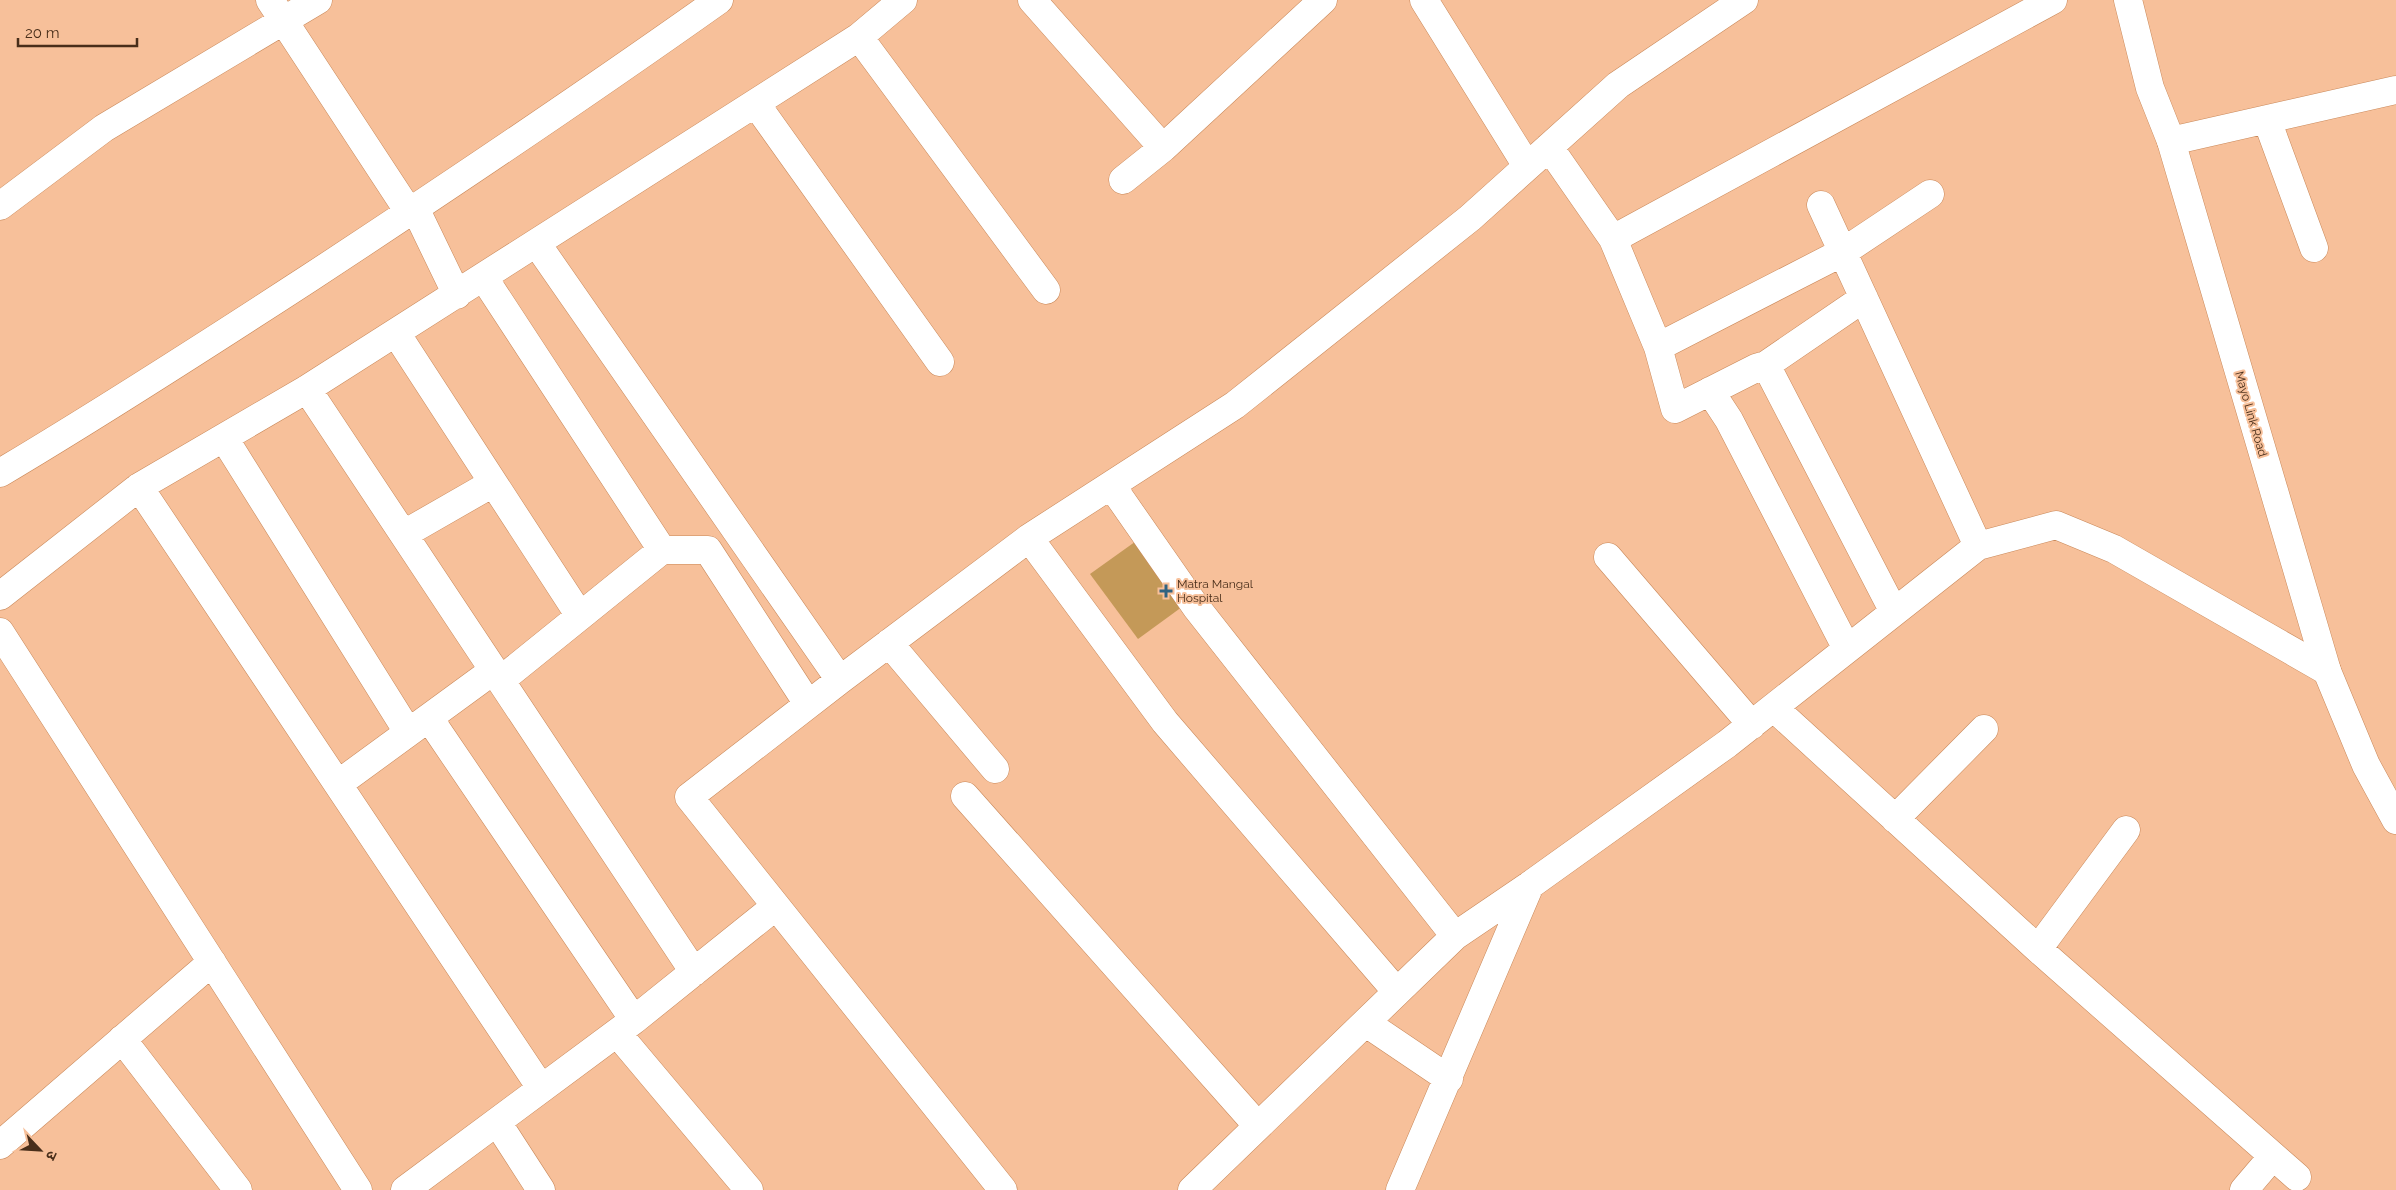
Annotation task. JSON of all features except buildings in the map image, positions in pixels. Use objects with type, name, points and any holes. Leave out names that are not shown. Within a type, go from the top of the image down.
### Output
[{"type":"street","points":[[0,206],[104,128],[276,11],[318,0]]},
{"type":"street","points":[[0,473],[109,408],[412,210],[627,65],[719,0]]},
{"type":"street","points":[[0,596],[139,487],[307,389],[484,278],[859,37],[903,0]]},
{"type":"street","points":[[1032,0],[1163,148]]},
{"type":"street","points":[[1123,180],[1163,148],[1323,0]]},
{"type":"street","points":[[1424,0],[1527,166]]},
{"type":"street","points":[[1003,1190],[689,797],[808,704],[1029,538],[1236,405],[1470,218],[1618,85],[1744,0]]},
{"type":"street","points":[[1613,239],[2053,0]]},
{"type":"street","name":"Mayo Link Road","points":[[2128,0],[2150,88],[2171,141],[2327,672],[2366,765],[2396,820]]},
{"type":"street","points":[[276,11],[412,210],[457,295]]},
{"type":"street","points":[[859,37],[1046,290]]},
{"type":"street","points":[[2171,141],[2396,90]]},
{"type":"street","points":[[756,104],[940,362]]},
{"type":"street","points":[[2267,120],[2314,248]]},
{"type":"street","points":[[1548,147],[1613,239],[1658,347],[1675,409],[1710,390],[1766,365],[1864,298]]},
{"type":"street","points":[[1658,347],[1843,252],[1930,194]]},
{"type":"street","points":[[1821,204],[1978,546]]},
{"type":"street","points":[[537,244],[840,680]]},
{"type":"street","points":[[484,278],[662,550]]},
{"type":"street","points":[[396,333],[580,616]]},
{"type":"street","points":[[1766,365],[1894,612]]},
{"type":"street","points":[[307,389],[694,972]]},
{"type":"street","points":[[1710,390],[1729,420],[1847,649]]},
{"type":"street","points":[[224,438],[626,1026],[749,1190]]},
{"type":"street","points":[[404,534],[493,483]]},
{"type":"street","points":[[1111,485],[1196,607],[1455,936]]},
{"type":"street","points":[[139,487],[542,1088]]},
{"type":"street","points":[[1192,1190],[1230,1156],[1258,1125],[1455,936],[1530,885],[1752,725],[1978,546],[2056,525],[2114,549],[2327,672]]},
{"type":"street","points":[[1029,538],[1165,722],[1396,992]]},
{"type":"street","points":[[338,784],[419,725],[497,675],[580,616],[662,550],[708,550],[808,704]]},
{"type":"street","points":[[1608,557],[1752,725]]},
{"type":"street","points":[[0,632],[358,1190]]},
{"type":"street","points":[[890,643],[995,769]]},
{"type":"street","points":[[1774,708],[2038,949],[2297,1177]]},
{"type":"street","points":[[1895,819],[1984,729]]},
{"type":"street","points":[[965,796],[1258,1125]]},
{"type":"street","points":[[2038,949],[2126,830]]},
{"type":"street","points":[[1400,1190],[1449,1079],[1530,885]]},
{"type":"street","points":[[405,1190],[626,1026],[776,906]]},
{"type":"street","points":[[0,1145],[212,962]]},
{"type":"street","points":[[1366,1023],[1449,1079]]},
{"type":"street","points":[[122,1039],[238,1190]]},
{"type":"street","points":[[497,1122],[541,1190]]},
{"type":"street","points":[[2244,1190],[2273,1156]]},
{"type":"place","name":"Matra Mangal Hospital","points":[[1166,591]]}]
